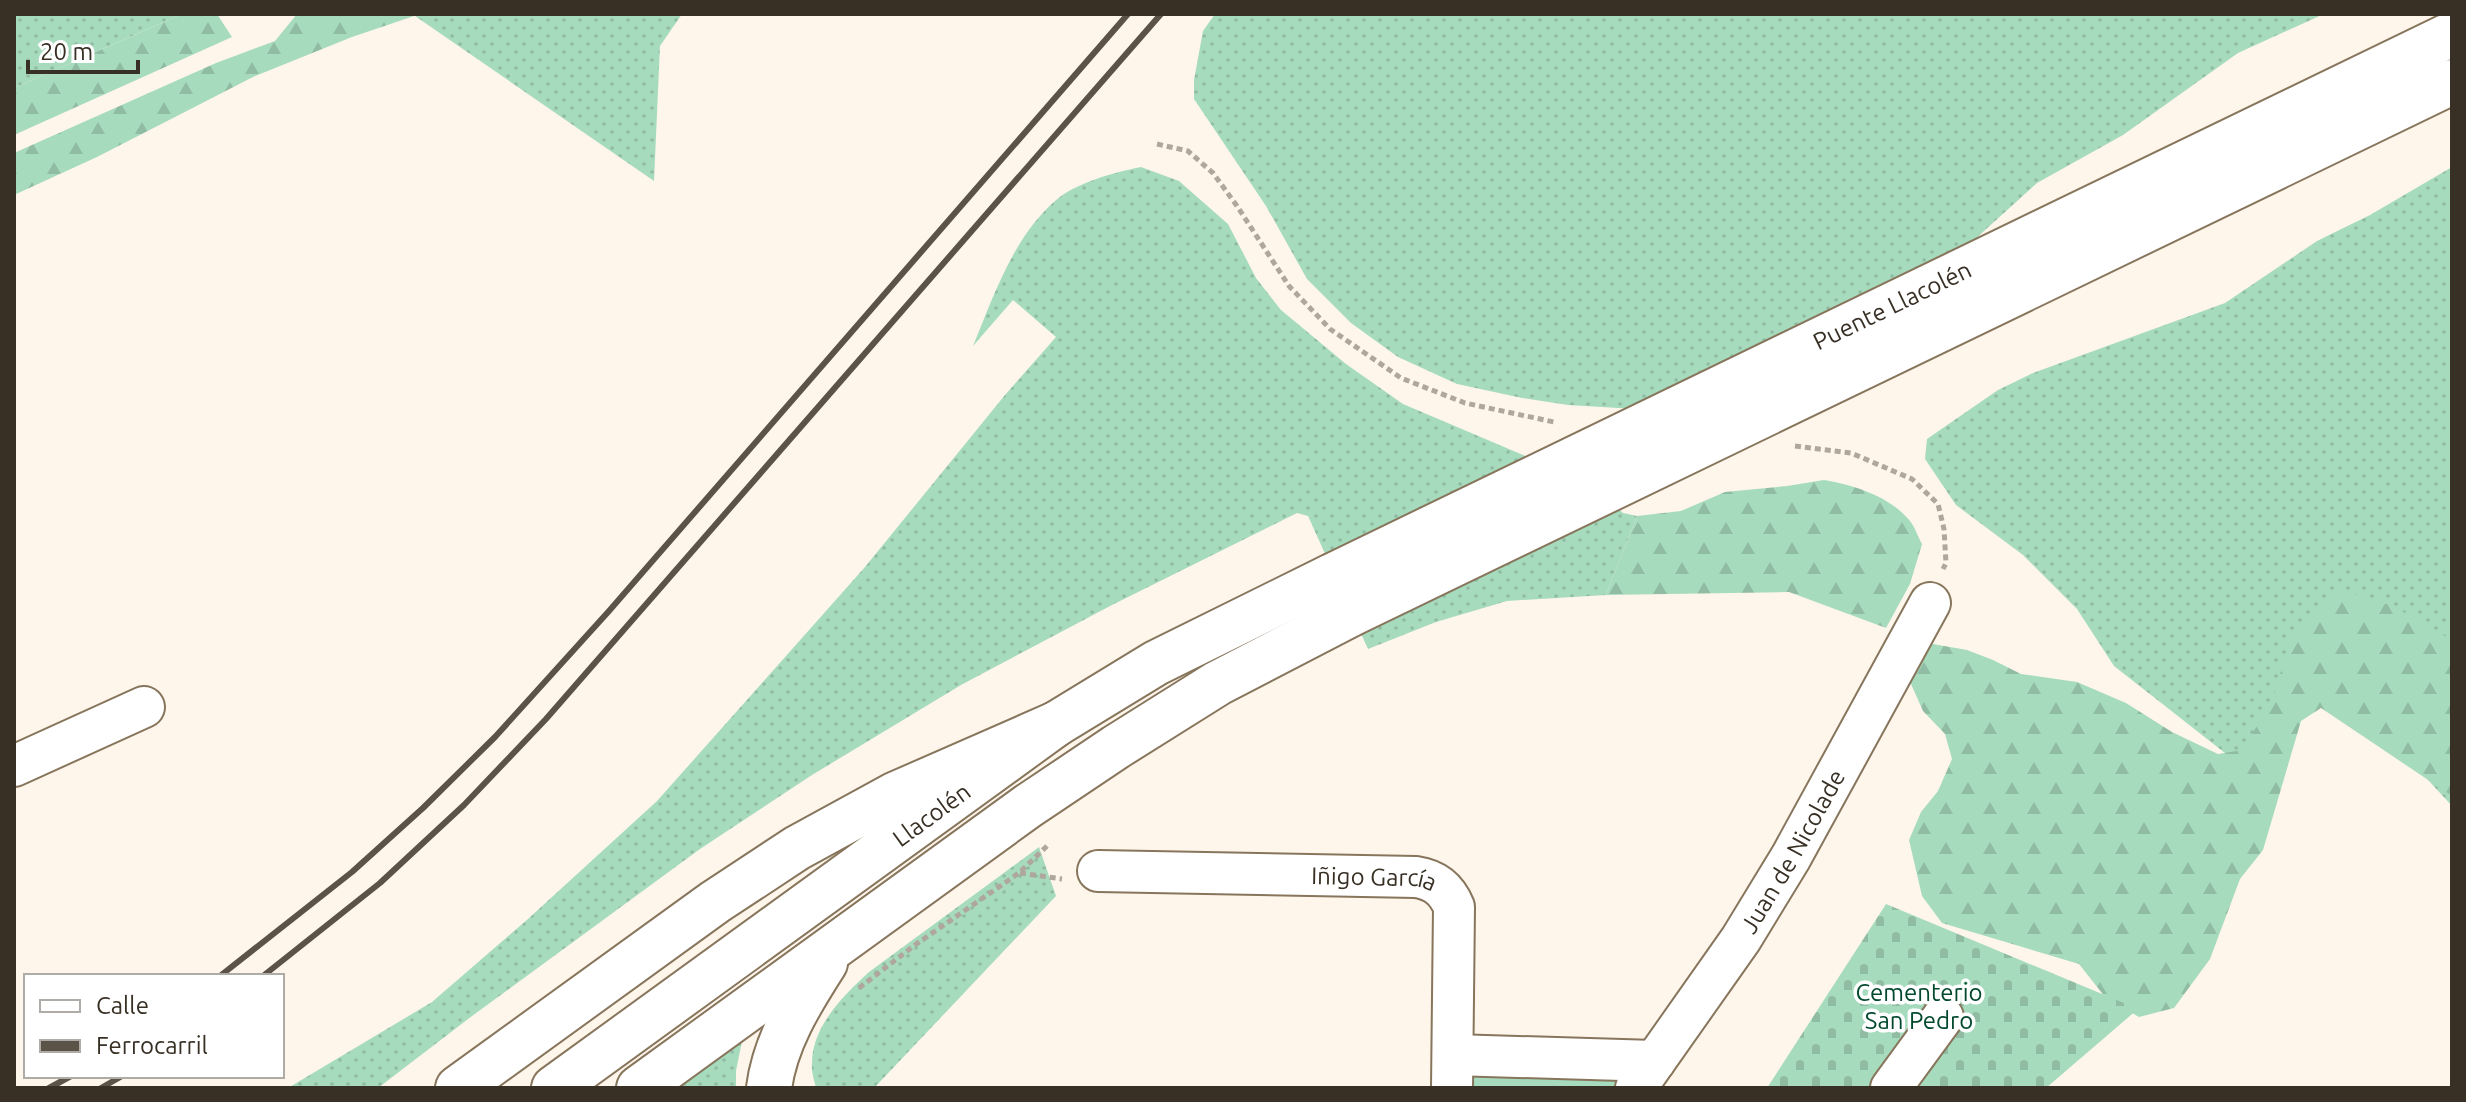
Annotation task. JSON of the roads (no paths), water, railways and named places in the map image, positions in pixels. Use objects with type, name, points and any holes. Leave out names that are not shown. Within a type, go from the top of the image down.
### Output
[{"type":"main road","name":"Puente Llacolén","points":[[1332,576],[2452,34]]},
{"type":"main road","name":"Puente Llacolén","points":[[1351,614],[2452,82]]},
{"type":"main road","name":"Llacolén","points":[[554,1088],[1056,724],[1156,663],[1332,576]]},
{"type":"main road","name":"Llacolén","points":[[639,1088],[1028,806],[1167,714],[1284,647],[1351,614]]},
{"type":"main road","points":[[458,1088],[715,902],[797,848],[894,795],[1056,724]]},
{"type":"main road","points":[[769,1088],[778,1050],[802,998],[835,946]]},
{"type":"street","name":"Juan de Nicolade","points":[[1645,1074],[1741,939],[1791,857],[1930,603]]},
{"type":"street","points":[[14,766],[144,707]]},
{"type":"street","name":"Iñigo García","points":[[1098,871],[1416,877],[1435,882],[1450,897],[1454,907],[1452,1071]]},
{"type":"street","points":[[1891,1088],[1943,1017]]},
{"type":"street","points":[[1452,1071],[1645,1074]]},
{"type":"railway","points":[[223,974],[352,872],[495,737],[609,611],[1128,14]]},
{"type":"railway","points":[[266,974],[380,883],[464,805],[546,719],[1161,14]]},
{"type":"railway","points":[[49,1088],[67,1078]]},
{"type":"railway","points":[[101,1088],[118,1078]]},
{"type":"park label","name":"Cementerio San Pedro","points":[[1919,1006]]}]
